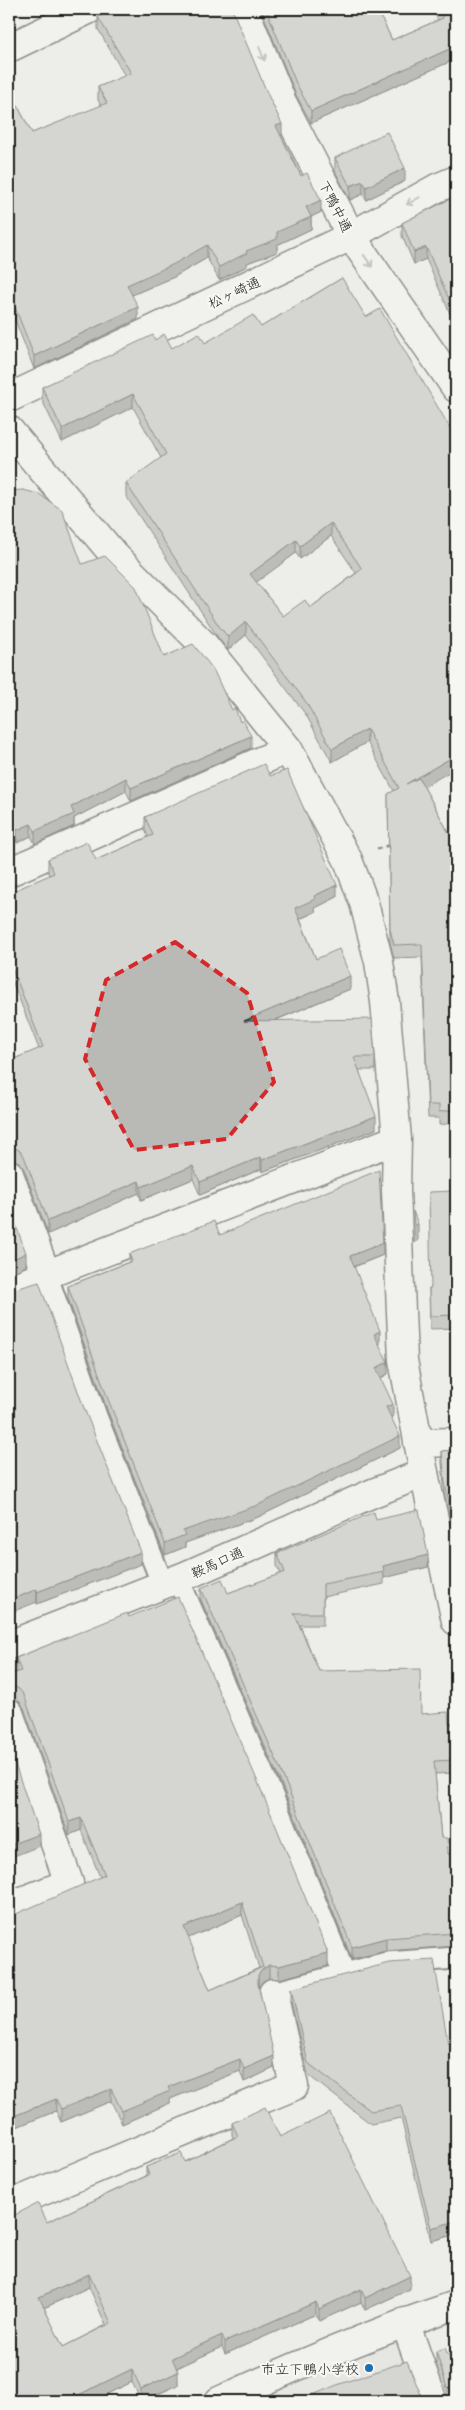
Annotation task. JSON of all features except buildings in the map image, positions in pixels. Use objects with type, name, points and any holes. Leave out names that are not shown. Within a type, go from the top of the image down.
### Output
[{"type":"street","points":[[9,48],[90,9]]},
{"type":"street","name":"下鴨中通","points":[[244,9],[282,102],[351,236],[456,388]]},
{"type":"street","name":"松ヶ崎通","points":[[9,398],[351,236],[437,188],[456,180]]},
{"type":"street","points":[[9,430],[114,555],[204,645],[288,749],[348,860],[364,903],[379,962],[385,1002],[397,1139],[396,1190],[403,1360],[424,1474],[456,1621]]},
{"type":"street","points":[[9,872],[288,749]]},
{"type":"street","points":[[9,1289],[397,1139]]},
{"type":"street","points":[[9,1174],[46,1274]]},
{"type":"street","points":[[418,1443],[456,1442]]},
{"type":"street","name":"鞍馬口通","points":[[9,1645],[171,1582],[373,1493],[424,1474]]},
{"type":"street","points":[[9,1713],[69,1882],[9,1906]]},
{"type":"street","points":[[9,2205],[294,2086],[273,1994]]},
{"type":"street","points":[[219,2401],[306,2361],[456,2304]]},
{"type":"street","points":[[405,2322],[433,2401]]},
{"type":"lane","points":[[46,1274],[96,1416],[171,1582],[269,1788],[344,1973]]},
{"type":"lane","points":[[273,1994],[344,1973],[387,1963],[456,1958]]},
{"type":"path","points":[[438,831],[456,828]]},
{"type":"path","points":[[348,860],[395,844]]},
{"type":"highlighted area","points":[[175,942],[247,993],[274,1082],[227,1139],[134,1150],[85,1059],[106,980]]},
{"type":"shaded area","name":"市立下鴨小学校","points":[[401,2335],[423,2401],[253,2401]]},
{"type":"place","name":"市立下鴨小学校","points":[[369,2368]]}]
